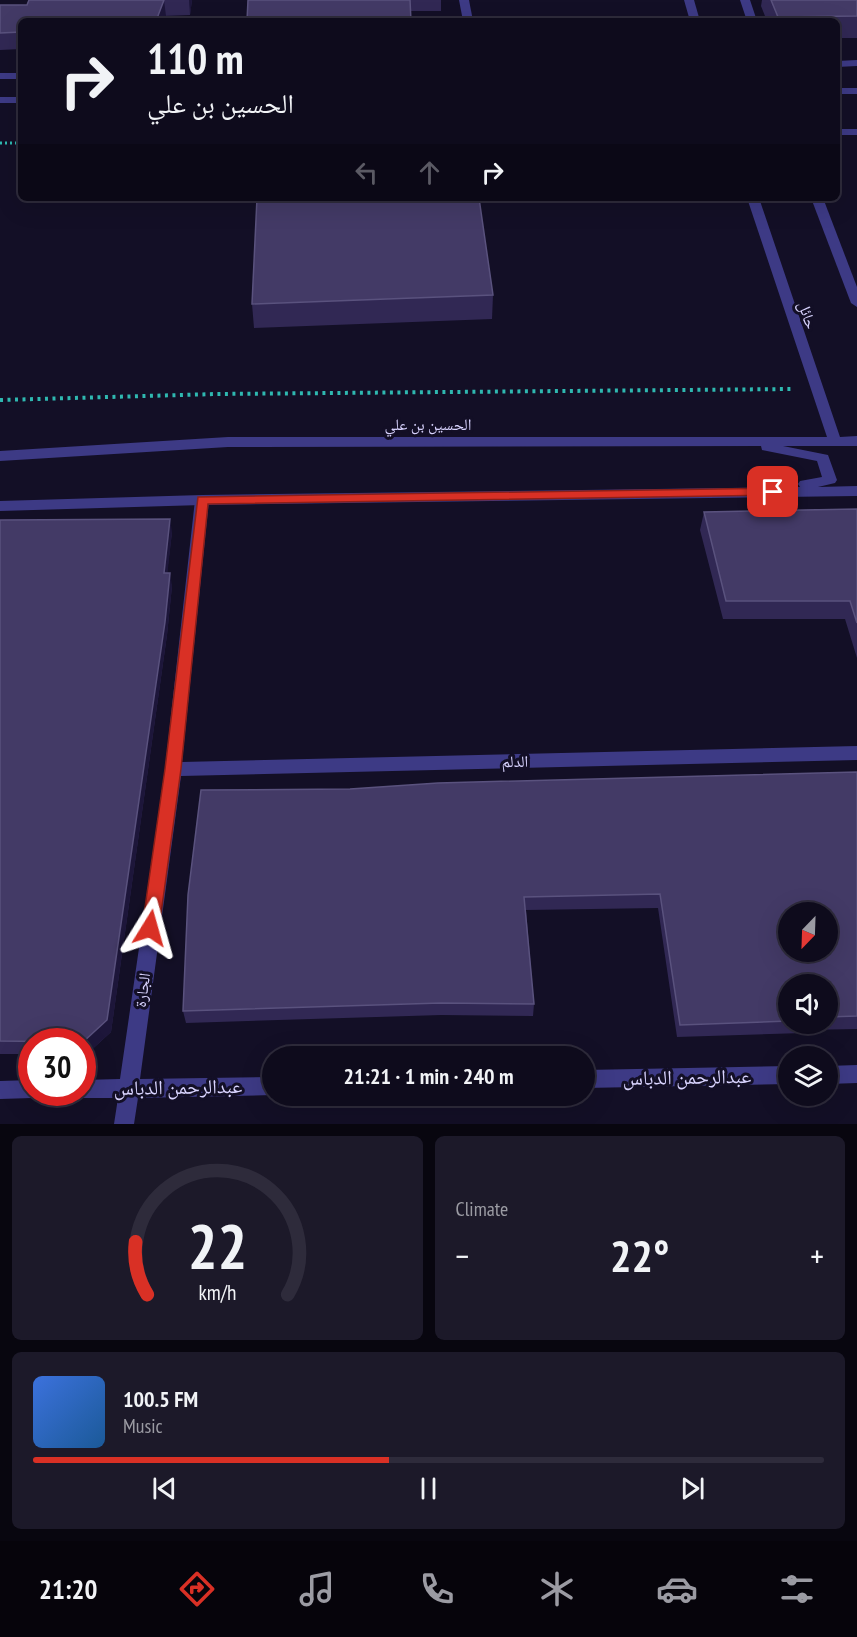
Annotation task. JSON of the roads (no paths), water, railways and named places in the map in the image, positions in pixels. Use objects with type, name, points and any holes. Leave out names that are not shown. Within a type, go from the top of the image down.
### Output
[{"type":"street","points":[[464,0],[467,18]]},
{"type":"street","points":[[689,0],[694,18]]},
{"type":"street","points":[[745,0],[751,18]]},
{"type":"street","points":[[840,63],[857,63]]},
{"type":"street","points":[[0,76],[18,76]]},
{"type":"street","points":[[840,91],[857,91]]},
{"type":"street","points":[[0,100],[18,100]]},
{"type":"street","points":[[840,132],[857,132]]},
{"type":"street","name":"حائل","points":[[754,201],[835,441]]},
{"type":"street","points":[[818,201],[857,303]]},
{"type":"street","points":[[730,440],[823,458],[830,480],[752,493]]},
{"type":"street","name":"الحسين بن علي","points":[[2,456],[228,442],[857,441]]},
{"type":"street","points":[[0,506],[202,500],[857,490]]},
{"type":"street","name":"الجارة","points":[[124,1124],[173,769],[202,500]]},
{"type":"street","name":"الدلم","points":[[173,769],[857,753]]},
{"type":"street","points":[[838,1075],[857,1074]]},
{"type":"street","name":"عبدالرحمن الدباس","points":[[595,1079],[778,1075]]},
{"type":"street","name":"عبدالرحمن الدباس","points":[[96,1089],[262,1086]]},
{"type":"street","points":[[0,1090],[18,1089]]}]
